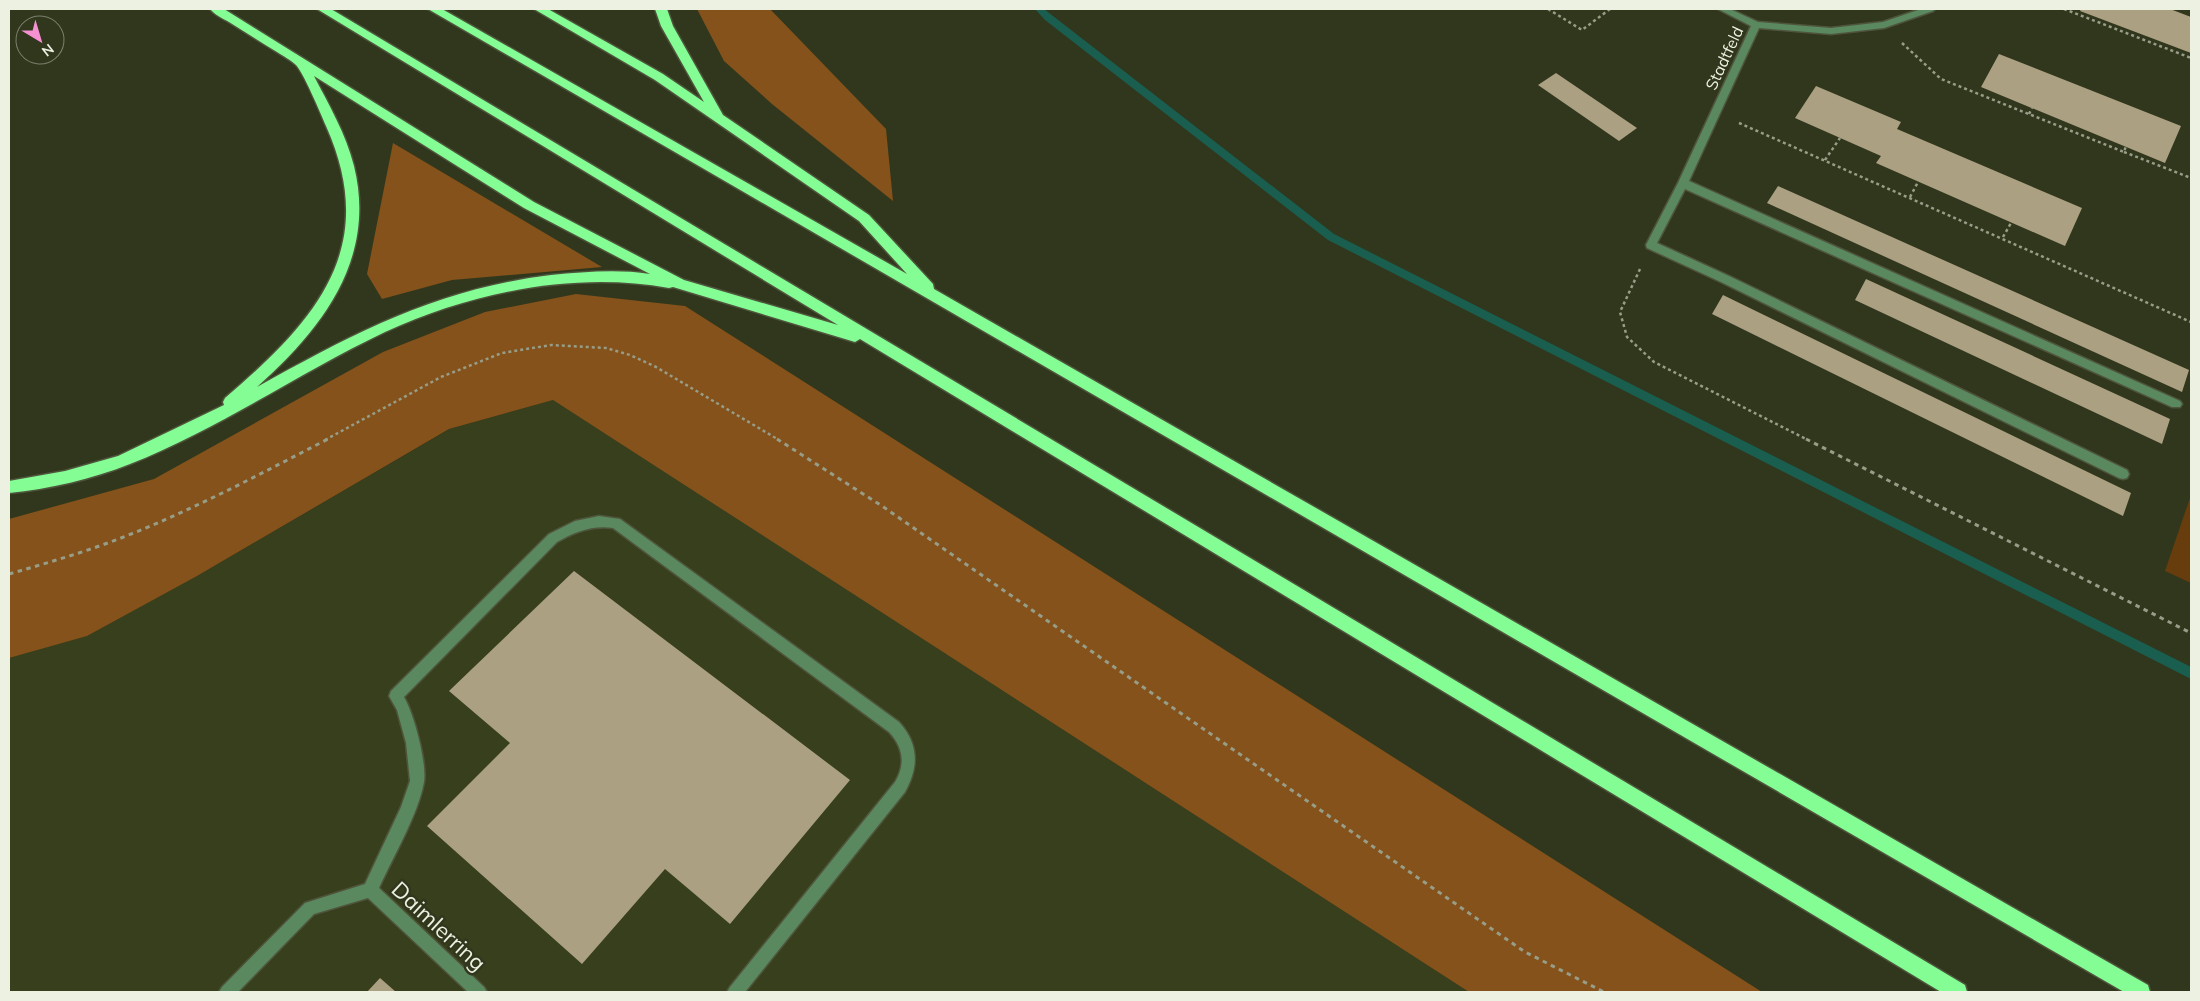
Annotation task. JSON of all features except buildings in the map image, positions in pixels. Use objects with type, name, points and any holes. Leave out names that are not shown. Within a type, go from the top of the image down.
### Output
[{"type":"highway","points":[[216,9],[530,205],[680,284]]},
{"type":"highway","points":[[323,9],[1958,992]]},
{"type":"highway","points":[[434,9],[1518,631],[2141,992]]},
{"type":"highway","points":[[540,9],[658,77],[864,218],[938,299]]},
{"type":"highway","points":[[661,9],[667,26],[719,117]]},
{"type":"highway","points":[[207,422],[260,377],[303,333],[324,304],[344,266],[352,223],[350,178],[335,133],[301,62]]},
{"type":"highway","points":[[9,487],[44,482],[120,462],[207,422],[372,333],[414,314],[456,300],[517,286],[578,278],[619,276],[680,284],[876,342]]},
{"type":"street","points":[[1723,9],[1756,26]]},
{"type":"street","name":"Stadtfeld","points":[[1651,245],[1683,183],[1756,26],[1831,31],[1884,25],[1930,9]]},
{"type":"street","points":[[1683,183],[2176,404]]},
{"type":"street","points":[[1651,245],[1725,279],[2123,474]]},
{"type":"street","points":[[370,890],[408,809],[417,781],[413,744],[403,708],[396,696],[553,538],[580,524],[596,521],[616,524],[894,727],[904,737],[908,748],[909,768],[900,787],[735,992]]},
{"type":"street","name":"Daimlerring","points":[[227,992],[310,908],[370,890],[479,992]]},
{"type":"path","points":[[1548,9],[1582,30],[1610,9]]},
{"type":"path","points":[[2064,9],[2191,58]]},
{"type":"path","points":[[1884,25],[1941,79],[2191,178]]},
{"type":"path","points":[[2128,35],[2130,30]]},
{"type":"path","points":[[2029,114],[2032,108]]},
{"type":"path","points":[[1716,112],[2003,237],[2191,322]]},
{"type":"path","points":[[1825,160],[1840,138]]},
{"type":"path","points":[[2124,152],[2126,146]]},
{"type":"path","points":[[1910,197],[1918,182]]},
{"type":"path","points":[[2003,237],[2012,223]]},
{"type":"path","points":[[1651,245],[1620,312],[1627,337],[1654,362],[2191,633]]},
{"type":"path","points":[[9,574],[82,554],[183,513],[230,490],[441,377],[472,363],[502,353],[551,345],[606,348],[630,355],[656,367],[791,447],[882,506],[1041,615],[1525,952],[1604,992]]},
{"type":"shaded area","points":[[697,9],[770,9],[886,129],[893,201],[772,104],[724,61]]},
{"type":"shaded area","points":[[393,143],[602,267],[452,280],[382,299],[367,274]]},
{"type":"shaded area","points":[[576,294],[685,306],[1762,992],[1469,992],[553,400],[449,429],[197,576],[87,636],[9,658],[9,519],[154,479],[383,352],[485,312]]},
{"type":"shaded area","points":[[553,400],[1469,992],[9,992],[9,658],[87,636],[197,576],[450,429]]},
{"type":"shaded area","points":[[2191,495],[2191,583],[2165,571]]},
{"type":"waterway","points":[[1039,9],[1048,18],[1331,237],[2191,673]]}]
